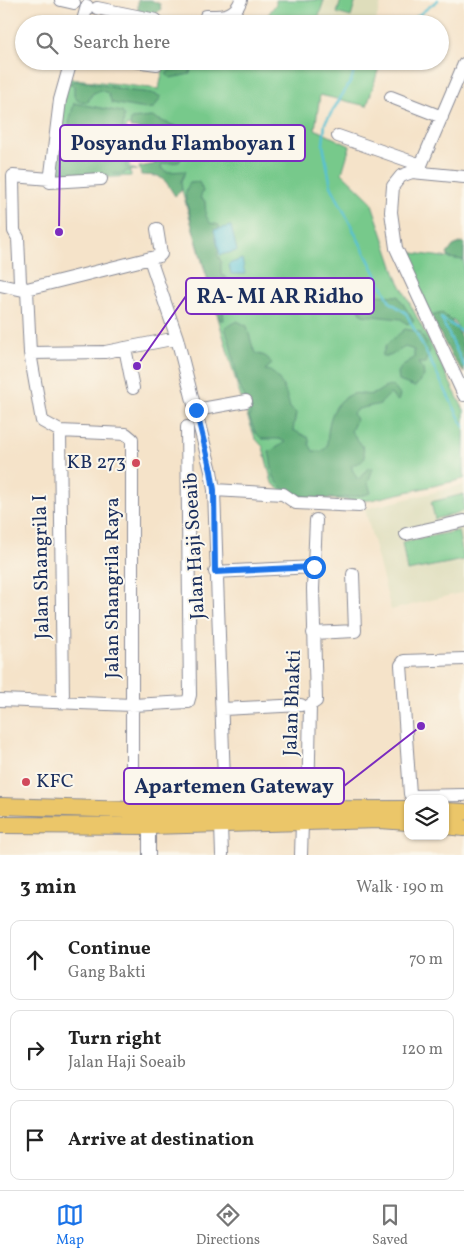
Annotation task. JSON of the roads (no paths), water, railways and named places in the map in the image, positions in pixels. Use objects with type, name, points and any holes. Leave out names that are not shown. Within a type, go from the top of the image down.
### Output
[{"type":"main road","points":[[0,806],[50,810],[132,810],[223,817],[305,816],[404,809]]},
{"type":"main road","points":[[449,811],[464,812]]},
{"type":"main road","points":[[305,816],[404,822]]},
{"type":"main road","points":[[0,825],[149,826],[223,817]]},
{"type":"main road","points":[[449,826],[464,828]]},
{"type":"street","points":[[61,0],[86,5],[114,15]]},
{"type":"street","points":[[229,15],[237,8],[241,0]]},
{"type":"street","points":[[84,15],[86,5]]},
{"type":"street","points":[[464,64],[421,169],[401,176],[393,186],[391,195],[392,230],[396,248],[464,396]]},
{"type":"street","points":[[50,181],[60,100],[68,70]]},
{"type":"street","points":[[391,97],[442,117]]},
{"type":"street","points":[[338,136],[421,169],[464,177]]},
{"type":"street","points":[[60,431],[51,428],[40,418],[30,354],[25,290],[20,282],[18,238],[14,231],[13,176],[50,181],[101,179]]},
{"type":"street","points":[[0,285],[25,290],[150,259],[161,254],[157,229]]},
{"type":"street","name":"Jalan Haji Soeaib","points":[[150,259],[177,338],[211,471],[214,490],[215,572],[223,708],[222,855]]},
{"type":"street","points":[[30,354],[105,352],[177,338]]},
{"type":"street","points":[[124,348],[133,388]]},
{"type":"street","points":[[196,410],[246,401]]},
{"type":"street","points":[[0,700],[132,705],[182,704],[188,702],[190,695],[187,427]]},
{"type":"street","name":"Jalan Shangrila I","points":[[60,431],[63,701]]},
{"type":"street","name":"Jalan Shangrila Raya","points":[[60,431],[126,434],[132,439],[132,810]]},
{"type":"street","points":[[214,490],[282,494],[296,503],[359,506]]},
{"type":"street","name":"Jalan Bhakti","points":[[305,816],[310,705],[316,701],[313,632],[316,520]]},
{"type":"street","points":[[406,534],[464,521]]},
{"type":"street","points":[[215,572],[314,567]]},
{"type":"street","points":[[313,632],[355,631],[353,574]]},
{"type":"street","points":[[464,659],[404,661],[401,665],[410,794],[413,796],[464,795]]},
{"type":"street","points":[[223,708],[300,705]]},
{"type":"street","points":[[449,805],[464,804]]},
{"type":"street","points":[[0,813],[50,810]]},
{"type":"street","points":[[301,855],[305,816]]},
{"type":"street","points":[[0,821],[345,816],[380,820]]},
{"type":"street","points":[[149,826],[149,855]]},
{"type":"water","points":[[231,226],[237,251],[220,255],[214,230]]},
{"type":"water","points":[[242,259],[245,274],[231,274],[229,264]]},
{"type":"waterway","points":[[419,15],[438,0]]},
{"type":"waterway","points":[[354,70],[351,81],[325,123],[323,145],[331,186],[390,302],[406,313],[464,427]]},
{"type":"waterway","points":[[464,333],[441,318],[464,366]]},
{"type":"place","name":"Posyandu Flamboyan I","points":[[59,232]]},
{"type":"place","name":"RA- MI AR Ridho","points":[[137,366]]},
{"type":"place","name":"KB 273","points":[[136,463]]},
{"type":"place","name":"Apartemen Gateway","points":[[421,726]]},
{"type":"place","name":"KFC","points":[[26,782]]}]
